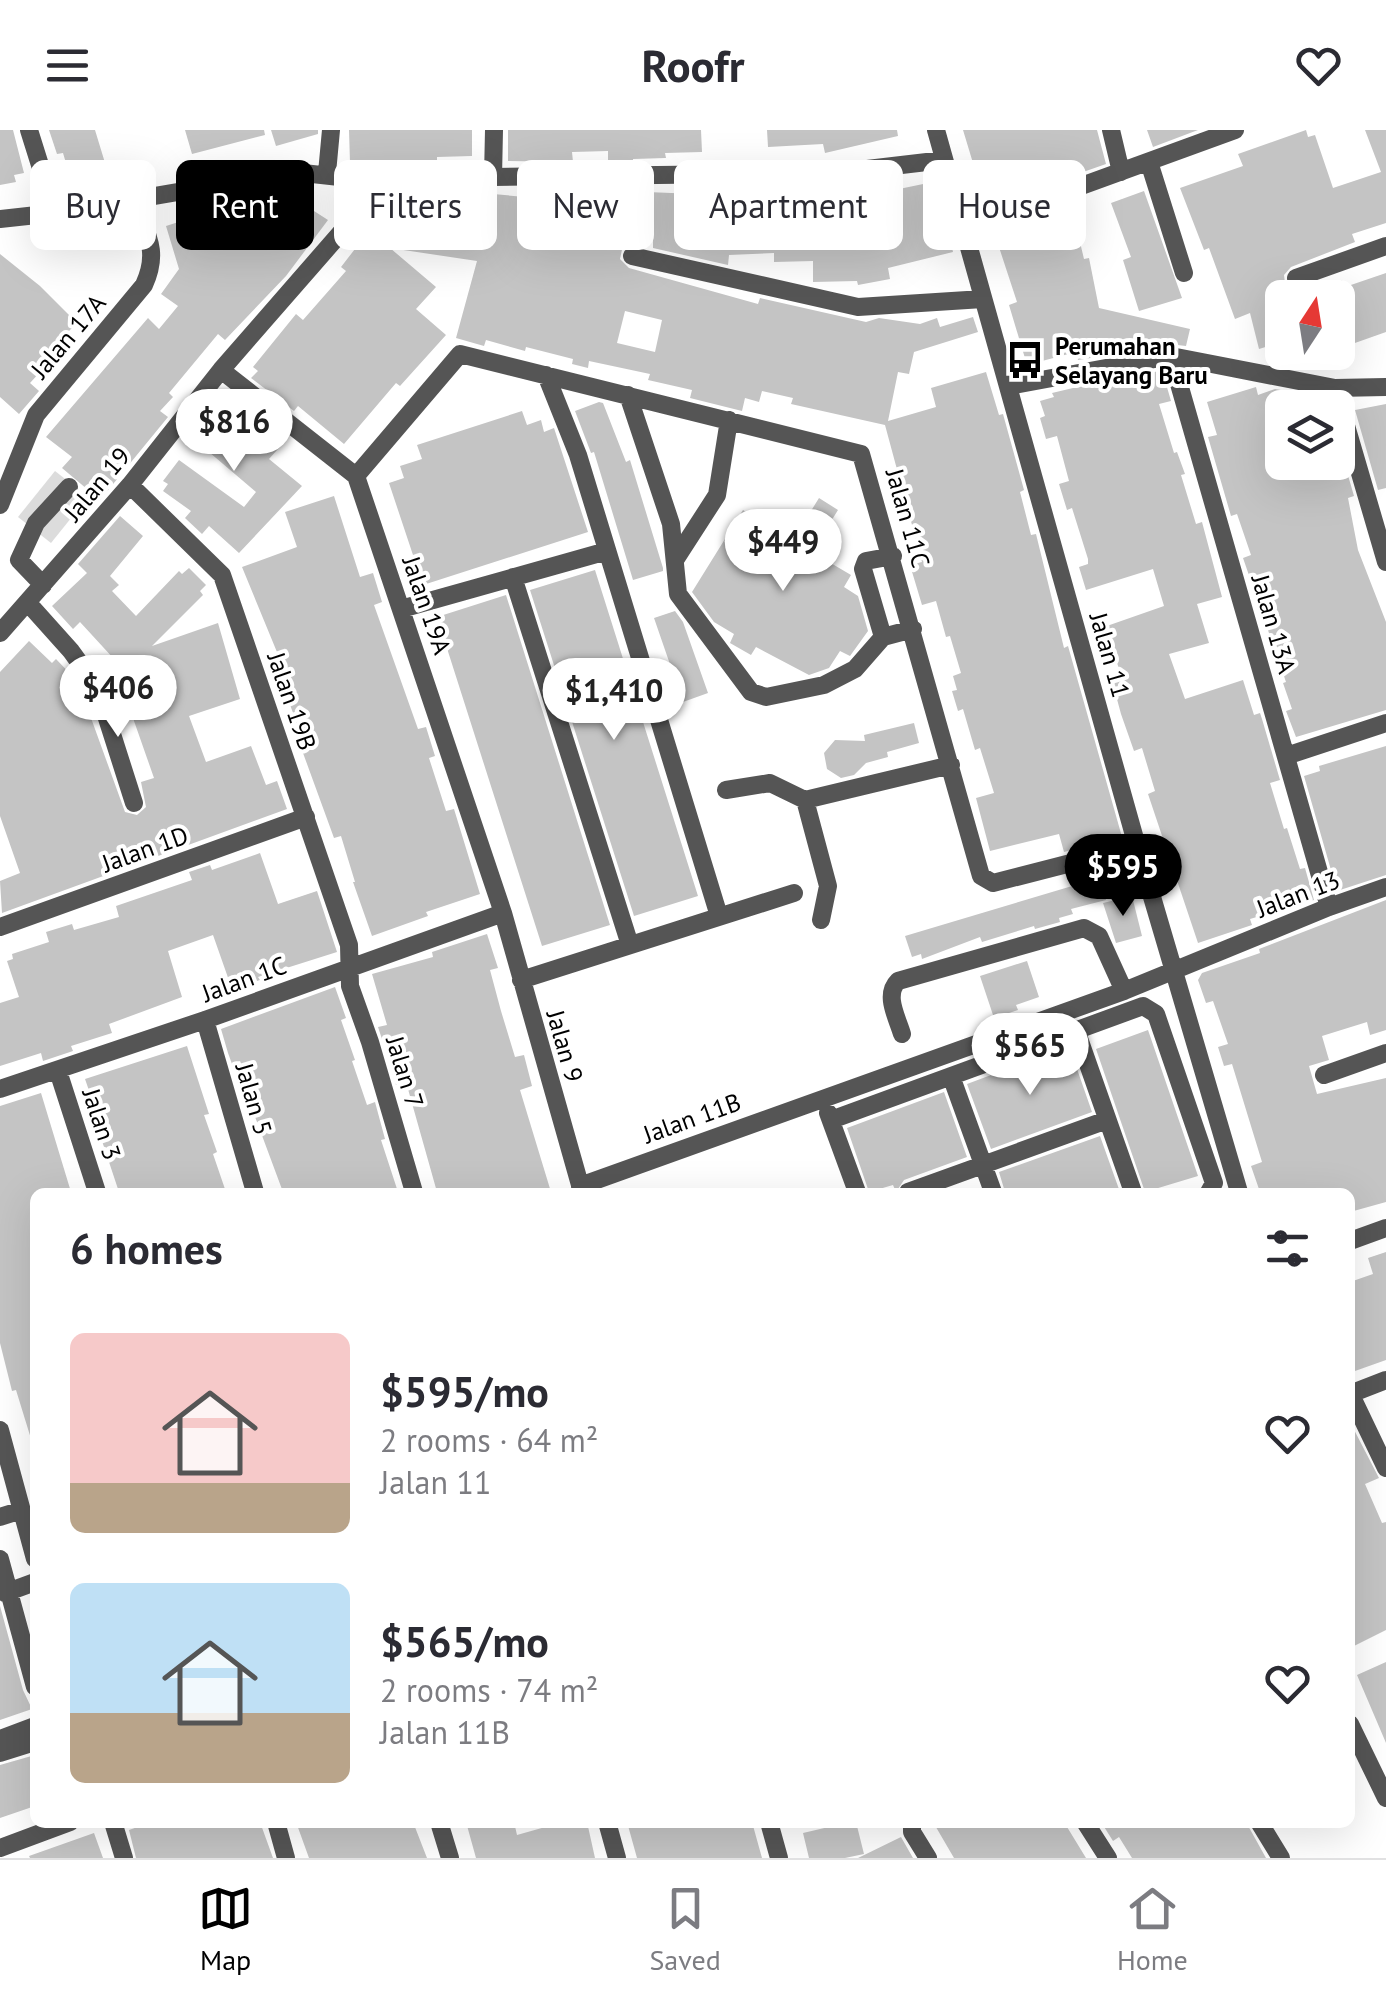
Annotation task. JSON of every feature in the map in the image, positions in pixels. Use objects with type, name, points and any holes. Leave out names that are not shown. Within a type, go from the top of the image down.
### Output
[{"type":"street","points":[[29,130],[38,160]]},
{"type":"street","points":[[327,174],[332,130]]},
{"type":"street","points":[[493,160],[494,130]]},
{"type":"street","name":"Jalan 11","points":[[936,130],[944,160]]},
{"type":"street","points":[[1110,130],[1122,172]]},
{"type":"street","points":[[1086,185],[1234,130]]},
{"type":"street","points":[[497,177],[833,173],[923,162]]},
{"type":"street","points":[[1149,162],[1184,274]]},
{"type":"street","points":[[156,196],[294,172],[334,175]]},
{"type":"street","points":[[0,220],[30,217]]},
{"type":"street","name":"Jalan 19","points":[[0,633],[334,240]]},
{"type":"street","points":[[1296,278],[1386,246]]},
{"type":"street","name":"Jalan 17A","points":[[0,505],[36,415],[144,285],[152,268],[153,250]]},
{"type":"street","name":"Jalan 11","points":[[969,250],[1238,1188]]},
{"type":"street","points":[[632,256],[858,306],[983,299]]},
{"type":"street","name":"Jalan 11C","points":[[356,476],[460,354],[861,454],[981,876],[993,884],[1137,846]]},
{"type":"street","points":[[1009,386],[1172,356],[1336,388],[1386,387]]},
{"type":"street","name":"Jalan 13A","points":[[1172,356],[1329,907]]},
{"type":"street","points":[[221,370],[356,476]]},
{"type":"street","points":[[546,375],[578,456],[719,916]]},
{"type":"street","points":[[1336,388],[1386,562]]},
{"type":"street","points":[[628,395],[671,524],[678,594],[750,692],[766,696],[824,684],[855,669],[883,637],[913,629]]},
{"type":"street","points":[[675,560],[717,495],[729,420]]},
{"type":"street","name":"Jalan 19A","points":[[356,476],[503,913]]},
{"type":"street","name":"Jalan 19B","points":[[130,484],[222,575],[348,946],[349,967]]},
{"type":"street","points":[[43,585],[20,560],[36,524],[70,487]]},
{"type":"street","points":[[401,608],[607,550]]},
{"type":"street","points":[[883,637],[863,569],[866,561],[892,556]]},
{"type":"street","points":[[513,578],[630,945]]},
{"type":"street","points":[[28,603],[96,688],[134,803]]},
{"type":"street","points":[[1286,756],[1386,723]]},
{"type":"street","points":[[726,790],[770,783],[805,800],[952,765]]},
{"type":"street","points":[[805,800],[828,886],[821,920]]},
{"type":"street","name":"Jalan 1D","points":[[0,927],[306,817]]},
{"type":"street","name":"Jalan 13","points":[[1174,971],[1386,887]]},
{"type":"street","points":[[520,980],[794,893]]},
{"type":"street","name":"Jalan 1C","points":[[0,1089],[503,913]]},
{"type":"street","name":"Jalan 9","points":[[503,913],[581,1188]]},
{"type":"street","points":[[902,1034],[891,998],[892,987],[898,981],[1084,928],[1098,936],[1124,991]]},
{"type":"street","name":"Jalan 7","points":[[349,967],[350,986],[413,1188]]},
{"type":"street","name":"Jalan 11B","points":[[584,1188],[822,1097],[1174,971]]},
{"type":"street","points":[[830,1120],[1143,1006],[1156,1014],[1206,1155],[1214,1184],[1212,1188]]},
{"type":"street","name":"Jalan 5","points":[[205,1020],[254,1188]]},
{"type":"street","points":[[1076,1030],[1132,1188]]},
{"type":"street","points":[[1324,1075],[1386,1053]]},
{"type":"street","name":"Jalan 3","points":[[58,1071],[96,1188]]},
{"type":"street","points":[[951,1076],[992,1188]]},
{"type":"street","points":[[822,1097],[856,1188]]},
{"type":"street","points":[[919,1188],[1107,1120]]},
{"type":"street","points":[[1206,1155],[1225,1148]]},
{"type":"street","points":[[1355,1239],[1386,1228]]},
{"type":"street","points":[[1355,1391],[1386,1380]]},
{"type":"street","points":[[1355,1403],[1386,1468]]},
{"type":"street","points":[[0,1430],[30,1539]]},
{"type":"street","points":[[0,1517],[22,1510]]},
{"type":"street","points":[[30,1555],[0,1559],[30,1675]]},
{"type":"street","points":[[7,1592],[30,1584]]},
{"type":"street","points":[[0,1739],[30,1728]]},
{"type":"street","points":[[1355,1734],[1386,1798]]},
{"type":"street","points":[[0,1753],[30,1744]]},
{"type":"street","points":[[0,1848],[54,1828]]},
{"type":"street","points":[[115,1828],[124,1858]]},
{"type":"street","points":[[278,1828],[286,1858]]},
{"type":"street","points":[[441,1828],[450,1858]]},
{"type":"street","points":[[609,1828],[617,1858]]},
{"type":"street","points":[[772,1828],[779,1858]]},
{"type":"street","points":[[912,1828],[928,1858]]},
{"type":"street","points":[[1089,1828],[1108,1858]]},
{"type":"street","points":[[1263,1828],[1281,1858]]},
{"type":"shaded area","points":[[55,471],[88,497],[51,543],[18,517]]},
{"type":"building","points":[[0,130],[13,130],[24,173],[14,175],[16,182],[0,185]]},
{"type":"building","points":[[49,130],[95,130],[104,160],[65,160],[63,153],[57,154]]},
{"type":"building","points":[[185,130],[264,130],[265,135],[192,154]]},
{"type":"building","points":[[271,130],[318,130],[318,134],[276,146]]},
{"type":"building","points":[[349,130],[472,130],[472,156],[350,160]]},
{"type":"building","points":[[508,130],[701,130],[702,152],[665,153],[666,158],[608,160],[608,151],[572,152],[573,160],[508,161]]},
{"type":"building","points":[[767,130],[897,130],[898,136],[825,153],[823,144],[768,147]]},
{"type":"building","points":[[963,130],[1097,130],[1106,164],[1086,171],[1086,160],[972,160]]},
{"type":"building","points":[[1147,130],[1198,130],[1153,147]]},
{"type":"building","points":[[1306,130],[1308,137],[1315,135],[1333,188],[1381,172],[1365,130],[1386,130],[1386,223],[1352,234],[1355,242],[1291,267],[1285,280],[1265,280],[1265,347],[1259,349],[1250,313],[1235,319],[1209,248],[1204,250],[1180,188],[1243,166],[1238,154]]},
{"type":"building","points":[[923,184],[923,250],[953,252],[888,268],[890,279],[858,285],[857,281],[813,282],[813,261],[774,262],[774,253],[729,255],[728,265],[654,248],[654,192],[674,193],[674,250],[903,250],[903,188]]},
{"type":"building","points":[[1144,191],[1182,298],[1139,311],[1123,260],[1131,257],[1111,203]]},
{"type":"building","points":[[497,194],[517,196],[517,250],[622,250],[620,259],[629,268],[758,304],[760,298],[866,322],[879,318],[920,324],[937,318],[940,327],[973,317],[978,332],[914,352],[909,374],[898,372],[888,421],[936,407],[931,388],[986,372],[999,415],[1003,414],[1024,490],[1020,492],[1031,535],[1036,534],[1064,648],[1068,646],[1122,837],[1064,852],[1059,834],[990,851],[976,798],[994,793],[980,748],[975,750],[963,709],[958,711],[952,691],[957,690],[953,676],[961,673],[950,636],[946,637],[936,601],[922,605],[910,565],[922,562],[885,425],[791,404],[793,398],[762,391],[759,402],[745,398],[742,411],[690,398],[692,390],[648,380],[650,374],[589,361],[588,368],[572,364],[573,359],[526,347],[525,351],[486,340],[484,346],[456,338],[477,261],[403,250],[497,250]],"holes":[[[625,311],[662,320],[655,352],[617,343]]]},
{"type":"building","points":[[314,211],[328,220],[314,239]]},
{"type":"building","points":[[176,223],[176,250],[306,250],[225,340],[218,334],[169,393],[173,397],[160,411],[168,417],[100,500],[62,468],[72,457],[46,437],[148,318],[159,329],[178,306],[161,294],[179,269],[166,226]]},
{"type":"building","points":[[354,250],[392,250],[436,287],[416,309],[446,335],[400,386],[396,383],[344,444],[298,406],[294,411],[251,378],[258,371],[253,367],[296,314],[303,320],[346,271],[341,267]]},
{"type":"building","points":[[1000,250],[1082,250],[1084,259],[1089,258],[1099,308],[1190,329],[1186,346],[1135,343],[1134,350],[1121,352],[1095,347],[1097,357],[1078,360],[1076,352],[1027,365],[1009,305],[1017,302]]},
{"type":"building","points":[[0,254],[77,323],[57,343],[62,348],[30,383],[39,391],[19,414],[0,397]]},
{"type":"building","points":[[1386,273],[1386,332],[1355,343],[1355,284]]},
{"type":"building","points":[[1162,370],[1171,401],[1159,404],[1185,474],[1181,475],[1196,524],[1202,522],[1222,597],[1197,604],[1209,643],[1169,654],[1185,699],[1243,680],[1254,715],[1260,713],[1280,780],[1270,783],[1284,829],[1287,828],[1300,869],[1305,868],[1314,900],[1250,919],[1252,925],[1198,943],[1148,794],[1155,791],[1142,748],[1134,751],[1121,714],[1111,677],[1121,674],[1104,627],[1164,606],[1153,569],[1086,590],[1079,567],[1088,564],[1088,559],[1072,508],[1067,510],[1059,484],[1069,481],[1057,436],[1046,439],[1040,418],[1045,416],[1040,401],[1054,397],[1052,393],[1094,383],[1096,388]]},
{"type":"building","points":[[1256,387],[1258,395],[1265,393],[1265,480],[1349,480],[1354,496],[1348,498],[1358,550],[1386,622],[1386,710],[1296,737],[1286,711],[1292,709],[1283,683],[1286,682],[1243,558],[1251,555],[1237,514],[1231,516],[1208,437],[1217,435],[1207,402]]},
{"type":"building","points":[[227,392],[286,440],[269,459],[302,486],[239,553],[209,526],[202,534],[185,518],[191,511],[163,491],[168,484],[163,481],[179,460],[244,507],[256,492],[189,435]]},
{"type":"building","points":[[603,403],[626,462],[630,460],[663,568],[633,580],[594,452],[591,453],[575,411]]},
{"type":"building","points":[[1386,404],[1386,488],[1378,490],[1355,410]]},
{"type":"building","points":[[522,411],[527,425],[541,420],[544,432],[554,428],[588,532],[423,585],[389,483],[404,478],[400,466],[422,459],[417,445]]},
{"type":"building","points":[[334,496],[360,577],[373,573],[382,602],[374,605],[418,729],[426,727],[435,756],[429,758],[446,811],[454,809],[480,894],[372,936],[341,836],[334,838],[295,731],[299,729],[286,694],[293,691],[242,567],[297,547],[285,512]]},
{"type":"building","points":[[819,498],[838,510],[812,552],[851,575],[844,587],[858,596],[868,631],[850,656],[840,651],[829,668],[809,675],[756,647],[751,655],[730,643],[734,634],[714,622],[692,592],[743,510],[793,540]]},
{"type":"building","points":[[120,516],[143,536],[110,576],[119,585],[112,591],[136,616],[179,571],[182,574],[189,568],[206,585],[200,591],[203,595],[152,646],[218,623],[240,699],[189,716],[206,762],[251,746],[266,785],[277,781],[287,809],[2,913],[0,881],[20,873],[0,816],[0,672],[29,641],[52,663],[56,659],[78,682],[125,812],[137,815],[146,807],[141,782],[154,778],[127,701],[131,699],[114,659],[80,622],[73,629],[52,606],[87,573],[78,564]]},
{"type":"building","points":[[595,570],[698,896],[634,916],[530,590]]},
{"type":"building","points":[[506,595],[610,925],[542,946],[437,617]]},
{"type":"building","points":[[675,611],[683,622],[708,693],[683,702],[654,618]]},
{"type":"building","points":[[914,723],[919,743],[887,752],[888,757],[866,763],[854,775],[841,778],[827,769],[824,753],[835,740],[865,741],[864,735]]},
{"type":"building","points":[[1386,746],[1386,875],[1337,891],[1304,776],[1320,771],[1319,766]]},
{"type":"building","points":[[260,853],[278,904],[317,891],[337,952],[232,989],[213,935],[168,951],[182,997],[109,1024],[112,1033],[71,1046],[73,1051],[43,1061],[41,1053],[0,1066],[0,1003],[19,997],[7,961],[13,959],[12,954],[49,942],[46,932],[72,924],[74,930],[119,917],[116,906],[192,880],[189,872],[210,865],[212,870]]},
{"type":"building","points":[[1099,878],[1106,900],[1071,909],[1073,914],[1059,918],[1060,922],[982,942],[980,937],[922,959],[921,954],[912,957],[905,936]]},
{"type":"building","points":[[1132,896],[1142,936],[1116,943],[1103,903]]},
{"type":"building","points":[[1386,900],[1386,1030],[1370,1035],[1367,1022],[1322,1036],[1329,1060],[1309,1066],[1317,1094],[1386,1078],[1386,1202],[1355,1211],[1355,1188],[1259,1188],[1251,1166],[1262,1162],[1232,1064],[1224,1066],[1218,1047],[1228,1044],[1213,1001],[1206,1003],[1198,980],[1202,973],[1260,953],[1259,949]]},
{"type":"building","points":[[487,934],[498,968],[490,970],[501,1011],[515,1057],[524,1055],[532,1086],[520,1090],[550,1188],[436,1188],[406,1082],[396,1085],[391,1069],[398,1066],[390,1040],[383,1042],[378,1027],[387,1025],[372,974],[433,957],[432,952]]},
{"type":"building","points":[[1027,961],[1039,997],[994,1018],[980,976]]},
{"type":"building","points":[[335,987],[346,1018],[341,1020],[355,1060],[352,1061],[367,1105],[375,1102],[385,1139],[381,1140],[397,1188],[282,1188],[251,1106],[256,1104],[240,1061],[232,1064],[221,1029]]},
{"type":"building","points":[[1148,1030],[1198,1176],[1158,1188],[1144,1188],[1096,1049]]},
{"type":"building","points":[[187,1046],[209,1114],[204,1115],[225,1188],[118,1188],[85,1079]]},
{"type":"building","points":[[1069,1046],[1092,1112],[991,1149],[967,1084]]},
{"type":"building","points":[[944,1092],[967,1157],[904,1180],[899,1188],[868,1188],[847,1128]]},
{"type":"building","points":[[41,1093],[70,1188],[30,1188],[30,1436],[16,1390],[12,1391],[0,1343],[0,1106]]},
{"type":"building","points":[[1100,1136],[1119,1188],[1004,1188],[999,1172]]},
{"type":"building","points":[[1386,1252],[1386,1360],[1355,1371],[1355,1280],[1373,1274],[1368,1258]]},
{"type":"building","points":[[1355,1432],[1379,1478],[1365,1484],[1382,1523],[1386,1522],[1386,1630],[1355,1646]]},
{"type":"building","points":[[0,1606],[30,1710],[0,1720]]},
{"type":"building","points":[[1386,1662],[1386,1743],[1357,1675]]},
{"type":"building","points":[[30,1756],[30,1808],[0,1818],[0,1765]]},
{"type":"building","points":[[262,1828],[273,1858],[136,1858],[129,1830]]},
{"type":"building","points":[[298,1828],[415,1828],[427,1858],[309,1858]]},
{"type":"building","points":[[468,1828],[515,1828],[517,1835],[542,1828],[588,1828],[595,1858],[476,1858]]},
{"type":"building","points":[[629,1828],[754,1828],[762,1858],[637,1858]]},
{"type":"building","points":[[824,1828],[858,1828],[864,1854],[809,1858],[803,1833]]},
{"type":"building","points":[[936,1828],[1068,1828],[1086,1858],[954,1858]]},
{"type":"building","points":[[1105,1828],[1249,1828],[1266,1858],[1132,1858],[1119,1837],[1113,1841]]},
{"type":"building","points":[[94,1833],[103,1858],[29,1856]]},
{"type":"building","points":[[901,1837],[913,1858],[858,1858]]},
{"type":"place","name":"Perumahan Selayang Baru","points":[[1025,360]]}]
